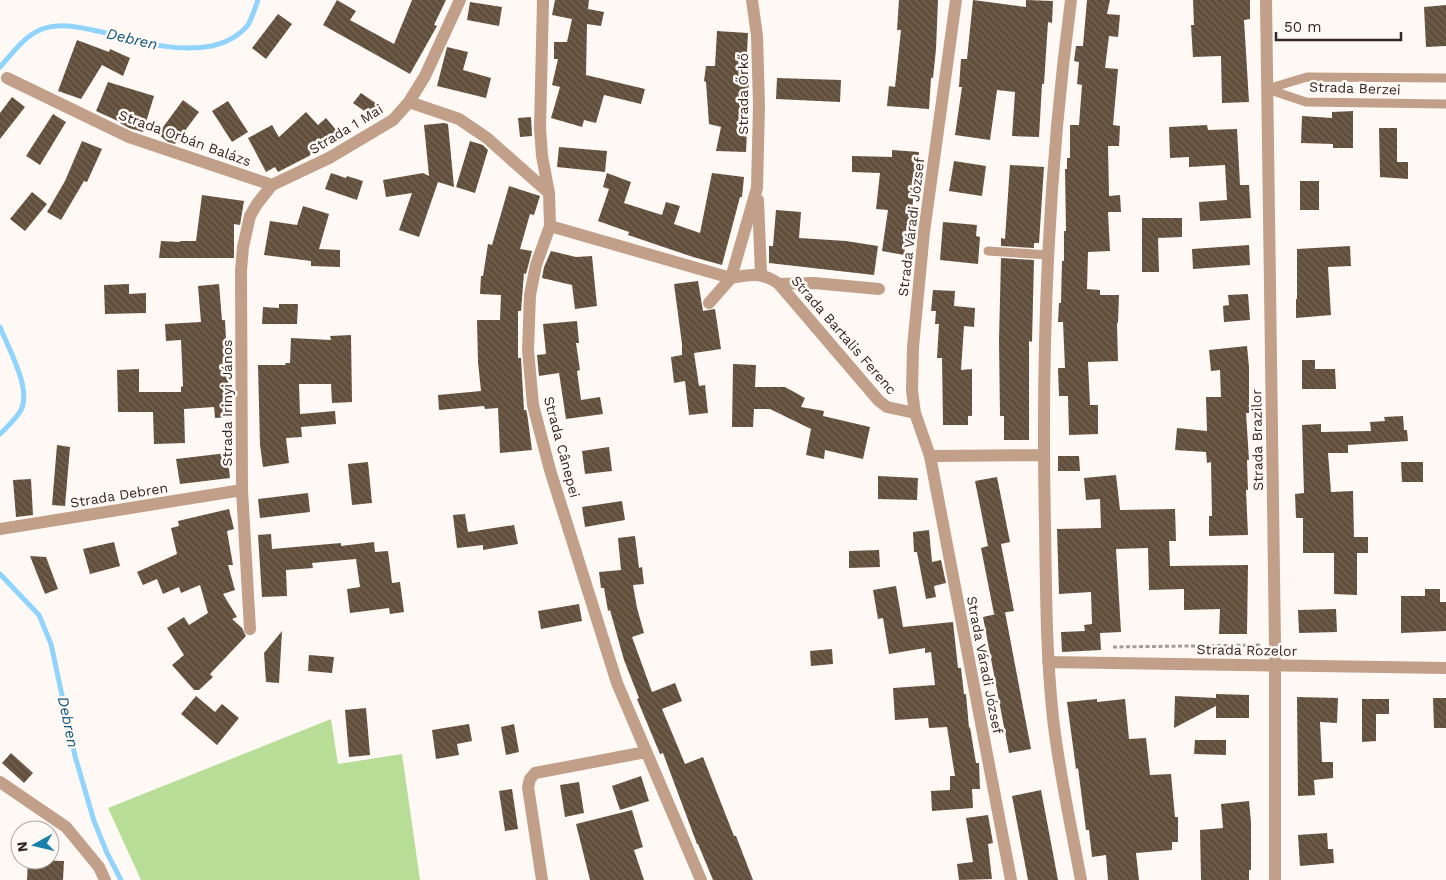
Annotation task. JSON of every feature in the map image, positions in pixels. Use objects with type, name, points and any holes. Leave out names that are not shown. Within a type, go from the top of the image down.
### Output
[{"type":"street","name":"Strada 1 Mai","points":[[272,185],[329,158],[393,120],[410,102],[425,76],[460,0]]},
{"type":"street","name":"Strada Cânepei","points":[[543,0],[540,128],[542,156],[549,192],[550,226],[536,266],[530,295],[528,350],[534,404],[550,470],[617,683],[701,880]]},
{"type":"street","name":"Strada Őrkő","points":[[752,0],[757,36],[759,105],[757,188],[761,274]]},
{"type":"street","name":"Strada Váradi József","points":[[956,0],[924,232],[913,348],[912,391],[915,412],[930,456],[1011,880]]},
{"type":"street","points":[[1071,0],[1059,116],[1048,255],[1044,349],[1043,455],[1048,662],[1054,730],[1080,880]]},
{"type":"street","name":"Strada Brazilor","points":[[1266,0],[1275,665],[1275,880]]},
{"type":"street","name":"Strada Orbán Balázs","points":[[7,78],[129,137],[272,185]]},
{"type":"street","points":[[410,102],[459,119],[487,138],[549,192]]},
{"type":"street","name":"Strada Irinyi János","points":[[250,628],[242,490],[241,271],[243,247],[250,216],[272,185]]},
{"type":"street","name":"Strada Őrkő","points":[[708,303],[731,278],[757,188]]},
{"type":"street","points":[[550,226],[731,278],[761,274]]},
{"type":"street","name":"Strada Bartalis Ferenc","points":[[761,274],[772,278],[780,284],[879,401],[887,407],[915,412]]},
{"type":"street","points":[[780,284],[814,283],[878,289]]},
{"type":"street","points":[[930,456],[1043,455]]},
{"type":"street","name":"Strada Debren","points":[[0,530],[242,490]]},
{"type":"street","name":"Strada Rozelor","points":[[1048,662],[1446,668]]},
{"type":"street","points":[[542,880],[528,787],[530,779],[535,773],[646,752]]},
{"type":"street","points":[[0,782],[66,827],[98,867],[105,880]]},
{"type":"lane","name":"Strada Berzei","points":[[1267,89],[1307,77],[1446,78]]},
{"type":"lane","name":"Strada Berzei","points":[[1267,89],[1306,102],[1446,104]]},
{"type":"lane","points":[[988,251],[1048,255]]},
{"type":"path","points":[[1113,646],[1262,645]]},
{"type":"green space","points":[[331,719],[338,764],[402,754],[420,880],[141,880],[108,808]]},
{"type":"building","points":[[337,0],[356,11],[350,20],[394,44],[412,0],[446,0],[434,25],[437,26],[410,74],[323,25]]},
{"type":"building","points":[[555,0],[589,0],[588,9],[604,12],[601,26],[587,24],[586,75],[645,89],[641,104],[604,95],[596,123],[584,120],[582,127],[551,118],[560,87],[552,85],[558,59],[554,59],[554,42],[567,42],[572,19],[552,15]]},
{"type":"building","points":[[899,0],[938,0],[936,49],[933,78],[931,78],[929,109],[887,106],[889,86],[895,87],[901,30],[897,30]]},
{"type":"building","points":[[973,0],[1026,7],[1026,0],[1053,1],[1052,23],[1048,22],[1039,137],[1012,136],[1015,92],[997,90],[990,140],[955,135],[962,87],[959,87],[961,59],[967,59]]},
{"type":"building","points":[[1087,0],[1110,0],[1107,14],[1120,15],[1118,37],[1109,36],[1105,68],[1118,69],[1113,125],[1120,126],[1119,146],[1108,146],[1109,196],[1120,195],[1121,212],[1108,212],[1110,251],[1088,252],[1087,289],[1100,290],[1100,295],[1119,295],[1117,323],[1118,361],[1088,362],[1090,405],[1098,405],[1098,434],[1069,435],[1068,396],[1059,396],[1058,368],[1065,368],[1063,322],[1058,322],[1059,303],[1061,303],[1062,261],[1064,261],[1064,231],[1066,231],[1065,169],[1067,169],[1067,158],[1070,158],[1070,125],[1079,125],[1082,85],[1077,84],[1079,62],[1074,61],[1076,46],[1083,46]]},
{"type":"building","points":[[1193,0],[1250,0],[1250,19],[1244,20],[1249,102],[1222,103],[1221,56],[1193,57],[1191,25],[1194,25]]},
{"type":"building","points":[[470,2],[502,7],[499,26],[467,20]]},
{"type":"building","points":[[1446,5],[1446,46],[1426,47],[1424,7]]},
{"type":"building","points":[[278,14],[292,24],[266,59],[252,48]]},
{"type":"building","points":[[717,31],[748,33],[746,70],[749,70],[748,106],[746,106],[749,131],[747,131],[746,152],[716,151],[721,127],[709,124],[706,82],[704,81],[706,66],[715,66]]},
{"type":"building","points":[[77,40],[109,52],[110,49],[130,58],[123,76],[102,65],[81,99],[58,91]]},
{"type":"building","points":[[447,47],[468,52],[463,70],[491,78],[486,98],[437,86]]},
{"type":"building","points":[[777,78],[841,80],[840,102],[776,99]]},
{"type":"building","points":[[108,82],[154,96],[143,132],[129,128],[96,111]]},
{"type":"building","points":[[361,93],[377,104],[370,115],[353,103]]},
{"type":"building","points":[[12,97],[25,107],[0,139],[0,113]]},
{"type":"building","points":[[183,100],[199,112],[175,144],[168,142],[158,134]]},
{"type":"building","points":[[228,101],[248,132],[232,142],[212,111]]},
{"type":"building","points":[[1353,111],[1353,148],[1333,148],[1333,144],[1301,143],[1302,116],[1332,118],[1332,112]]},
{"type":"building","points":[[306,112],[318,125],[326,118],[337,131],[309,156],[278,172],[275,167],[266,172],[248,138],[272,125],[279,137]]},
{"type":"building","points":[[53,114],[66,122],[40,165],[26,156]]},
{"type":"building","points":[[531,117],[532,136],[520,137],[518,118]]},
{"type":"building","points":[[448,124],[454,187],[438,182],[419,237],[399,230],[412,193],[386,197],[383,180],[423,173],[429,176],[424,125]]},
{"type":"building","points":[[1207,125],[1208,130],[1237,129],[1240,185],[1249,185],[1251,218],[1200,221],[1199,202],[1227,200],[1225,165],[1189,167],[1189,157],[1170,158],[1169,127]]},
{"type":"building","points":[[1379,128],[1397,128],[1397,162],[1408,162],[1408,179],[1380,177]]},
{"type":"building","points":[[82,141],[102,149],[87,182],[84,181],[61,220],[47,212],[65,181]]},
{"type":"building","points":[[470,141],[483,145],[488,150],[475,193],[456,187]]},
{"type":"building","points":[[559,147],[607,151],[605,172],[557,167]]},
{"type":"building","points":[[892,150],[919,152],[918,177],[915,177],[912,212],[910,212],[904,255],[882,251],[888,210],[876,209],[880,173],[852,172],[852,156],[892,157]]},
{"type":"building","points":[[954,161],[986,166],[982,196],[949,191]]},
{"type":"building","points":[[1010,165],[1044,167],[1039,243],[1034,243],[1034,248],[1001,246],[1001,238],[1005,239]]},
{"type":"building","points":[[331,173],[363,181],[357,200],[325,189]]},
{"type":"building","points":[[607,173],[631,182],[624,203],[662,215],[666,202],[680,206],[674,224],[700,233],[712,173],[744,177],[742,197],[740,197],[722,265],[628,235],[629,232],[598,221],[609,189],[603,187]]},
{"type":"building","points":[[1300,181],[1319,181],[1319,210],[1300,210]]},
{"type":"building","points":[[509,186],[540,196],[534,215],[530,214],[520,249],[532,251],[526,274],[524,273],[521,311],[518,311],[518,358],[521,358],[524,410],[527,413],[532,450],[500,453],[498,408],[485,409],[484,406],[439,410],[438,395],[481,391],[477,320],[500,320],[501,295],[480,294],[481,276],[483,276],[488,244],[492,245]]},
{"type":"building","points":[[32,192],[47,204],[25,231],[10,219]]},
{"type":"building","points":[[202,195],[244,201],[240,225],[234,224],[234,258],[159,258],[161,241],[196,241]]},
{"type":"building","points":[[303,206],[329,214],[319,249],[340,250],[340,267],[311,266],[311,261],[264,255],[270,221],[297,225]]},
{"type":"building","points":[[776,210],[801,212],[799,238],[846,241],[878,246],[874,275],[769,263],[769,246],[773,246]]},
{"type":"building","points":[[1142,218],[1182,218],[1182,237],[1158,238],[1159,272],[1142,272]]},
{"type":"building","points":[[943,222],[977,225],[976,236],[980,237],[978,264],[940,260]]},
{"type":"building","points":[[1249,245],[1250,265],[1193,269],[1192,249]]},
{"type":"building","points":[[1350,246],[1351,266],[1328,267],[1331,315],[1296,318],[1297,249]]},
{"type":"building","points":[[551,251],[576,257],[592,256],[597,306],[575,309],[572,285],[542,278],[544,267]]},
{"type":"building","points":[[1001,258],[1034,260],[1032,342],[1029,341],[1029,440],[1004,440],[1004,416],[1000,416]]},
{"type":"building","points":[[698,281],[703,311],[715,309],[721,349],[694,353],[699,386],[705,385],[708,413],[689,415],[685,381],[674,383],[671,357],[682,355],[674,284]]},
{"type":"building","points":[[129,284],[129,294],[146,293],[146,313],[105,314],[104,285]]},
{"type":"building","points":[[219,284],[222,320],[225,320],[230,417],[215,418],[214,407],[184,409],[185,443],[154,444],[153,412],[118,412],[117,370],[139,369],[139,392],[181,392],[181,387],[183,386],[181,340],[166,341],[165,324],[201,322],[198,286]]},
{"type":"building","points":[[933,290],[955,291],[954,306],[975,308],[974,327],[964,326],[961,370],[972,369],[972,416],[968,416],[968,425],[943,425],[942,358],[937,358],[939,324],[935,324],[936,311],[931,311]]},
{"type":"building","points":[[1248,294],[1250,320],[1224,322],[1223,306],[1229,305],[1228,295]]},
{"type":"building","points":[[279,304],[298,304],[297,324],[262,324],[263,307],[279,308]]},
{"type":"building","points":[[577,321],[579,343],[576,343],[580,370],[577,371],[581,400],[600,397],[603,414],[566,419],[559,373],[539,376],[537,355],[546,354],[543,324]]},
{"type":"building","points":[[351,335],[352,402],[332,403],[331,384],[299,384],[300,414],[335,411],[336,424],[301,427],[302,437],[286,438],[289,463],[263,467],[260,445],[258,365],[286,365],[285,363],[290,363],[291,338],[331,340],[330,336]]},
{"type":"building","points":[[1247,346],[1249,367],[1249,413],[1246,413],[1249,460],[1247,460],[1248,490],[1246,490],[1248,535],[1209,536],[1209,516],[1212,516],[1211,462],[1207,463],[1206,452],[1175,450],[1177,428],[1207,431],[1206,397],[1221,397],[1220,370],[1211,371],[1209,350]]},
{"type":"building","points":[[1302,360],[1315,360],[1315,369],[1335,369],[1336,389],[1302,389]]},
{"type":"building","points":[[733,364],[756,365],[755,387],[785,387],[805,398],[801,407],[824,411],[823,416],[870,427],[863,459],[825,450],[824,459],[806,455],[811,429],[770,409],[754,409],[753,427],[732,427]]},
{"type":"building","points":[[1403,416],[1404,430],[1407,430],[1408,441],[1348,445],[1348,453],[1328,453],[1331,492],[1353,491],[1354,537],[1368,537],[1368,553],[1357,553],[1357,595],[1334,594],[1334,553],[1303,553],[1303,518],[1296,518],[1295,494],[1304,493],[1302,425],[1321,424],[1321,432],[1371,431],[1370,422],[1385,421],[1384,417]]},
{"type":"building","points":[[57,445],[70,447],[65,506],[52,505]]},
{"type":"building","points":[[609,447],[612,471],[585,474],[582,451]]},
{"type":"building","points":[[227,453],[230,478],[180,484],[176,459]]},
{"type":"building","points":[[1058,456],[1079,456],[1080,471],[1058,471]]},
{"type":"building","points":[[368,462],[372,503],[352,505],[348,464]]},
{"type":"building","points":[[1401,462],[1423,462],[1423,482],[1402,482]]},
{"type":"building","points":[[1116,475],[1120,510],[1175,509],[1176,541],[1169,541],[1170,566],[1248,565],[1247,634],[1219,634],[1220,609],[1184,610],[1184,589],[1149,590],[1148,548],[1116,549],[1121,632],[1100,633],[1101,650],[1062,652],[1061,632],[1085,631],[1084,625],[1092,624],[1091,592],[1059,594],[1057,529],[1101,528],[1100,499],[1086,500],[1084,478]]},
{"type":"building","points":[[878,476],[918,478],[917,500],[878,499]]},
{"type":"building","points":[[997,477],[1010,542],[1001,544],[1014,611],[994,614],[981,548],[988,546],[975,481]]},
{"type":"building","points":[[31,479],[33,515],[16,517],[13,480]]},
{"type":"building","points":[[308,493],[310,512],[260,518],[258,499]]},
{"type":"building","points":[[622,501],[625,520],[585,527],[582,507]]},
{"type":"building","points":[[229,509],[234,529],[227,531],[233,565],[228,565],[235,590],[223,594],[237,617],[232,619],[242,628],[246,636],[210,674],[213,677],[199,690],[194,690],[172,665],[184,655],[167,628],[184,617],[189,625],[208,613],[200,585],[181,593],[179,587],[163,594],[157,579],[143,585],[137,572],[177,554],[171,528],[179,526],[178,521]]},
{"type":"building","points":[[465,514],[468,532],[514,525],[518,544],[483,550],[483,545],[457,548],[453,515]]},
{"type":"building","points":[[929,530],[932,562],[941,560],[946,583],[934,586],[936,597],[926,599],[917,552],[914,552],[913,532]]},
{"type":"building","points":[[271,534],[272,549],[341,543],[341,546],[374,542],[375,552],[388,551],[392,583],[400,582],[404,612],[390,614],[389,608],[350,613],[347,589],[360,587],[356,559],[312,563],[313,568],[286,570],[287,596],[262,597],[258,535]]},
{"type":"building","points":[[635,536],[639,568],[642,567],[644,584],[633,585],[644,633],[632,637],[652,692],[675,683],[682,701],[662,709],[685,764],[703,757],[753,880],[713,880],[697,844],[663,753],[660,754],[637,699],[639,698],[624,660],[610,610],[608,611],[604,588],[601,588],[599,572],[621,570],[618,538]]},
{"type":"building","points":[[114,542],[120,566],[90,574],[83,549]]},
{"type":"building","points":[[879,550],[880,567],[849,568],[849,551]]},
{"type":"building","points":[[30,556],[46,557],[58,589],[45,594]]},
{"type":"building","points":[[896,586],[903,627],[953,622],[958,668],[961,668],[964,694],[966,694],[969,728],[976,763],[979,763],[980,789],[972,789],[973,808],[932,811],[931,791],[950,790],[950,776],[955,776],[947,727],[929,728],[928,718],[895,720],[893,688],[935,685],[931,652],[925,653],[925,648],[889,654],[883,618],[878,619],[873,590]]},
{"type":"building","points":[[1425,589],[1440,589],[1440,602],[1446,602],[1446,631],[1401,633],[1401,596],[1425,596]]},
{"type":"building","points":[[579,604],[582,621],[541,629],[538,611]]},
{"type":"building","points":[[1336,609],[1337,632],[1299,633],[1298,610]]},
{"type":"building","points":[[1005,612],[1031,749],[1009,753],[983,617]]},
{"type":"building","points":[[282,631],[279,683],[266,682],[264,653]]},
{"type":"building","points":[[832,649],[833,664],[811,666],[810,651]]},
{"type":"building","points":[[309,655],[334,657],[332,673],[308,671]]},
{"type":"building","points":[[1216,694],[1249,695],[1249,718],[1216,718],[1216,706],[1174,728],[1175,696],[1216,698]]},
{"type":"building","points":[[196,696],[215,712],[222,704],[239,718],[217,745],[181,714]]},
{"type":"building","points":[[1297,697],[1338,698],[1337,723],[1320,722],[1322,762],[1333,762],[1333,778],[1314,780],[1315,795],[1298,796]]},
{"type":"building","points":[[1433,698],[1446,698],[1446,728],[1434,728]]},
{"type":"building","points":[[1097,699],[1097,702],[1125,699],[1129,739],[1146,738],[1150,775],[1171,774],[1175,817],[1178,817],[1178,842],[1172,842],[1172,850],[1136,853],[1139,880],[1108,880],[1106,855],[1092,857],[1089,830],[1086,830],[1078,768],[1076,769],[1067,702]]},
{"type":"building","points":[[1362,699],[1389,699],[1389,714],[1376,714],[1376,741],[1362,742]]},
{"type":"building","points":[[366,708],[370,755],[349,757],[345,710]]},
{"type":"building","points":[[469,724],[472,741],[457,744],[459,755],[436,759],[432,730]]},
{"type":"building","points":[[514,724],[519,752],[506,755],[501,727]]},
{"type":"building","points":[[1195,740],[1226,740],[1226,755],[1194,754]]},
{"type":"building","points":[[11,753],[33,773],[24,783],[2,763]]},
{"type":"building","points":[[641,776],[649,801],[620,810],[612,786]]},
{"type":"building","points":[[579,782],[584,813],[565,817],[560,785]]},
{"type":"building","points":[[512,789],[518,829],[505,831],[499,791]]},
{"type":"building","points":[[1041,790],[1058,880],[1028,880],[1012,796]]},
{"type":"building","points":[[1249,801],[1251,870],[1249,870],[1249,880],[1201,880],[1200,830],[1223,828],[1221,804]]},
{"type":"building","points":[[632,810],[643,847],[634,850],[644,880],[590,880],[576,824]]},
{"type":"building","points":[[988,815],[993,843],[988,844],[992,879],[959,880],[957,864],[973,862],[966,818]]},
{"type":"building","points":[[1327,833],[1328,849],[1333,849],[1334,863],[1300,866],[1298,835]]},
{"type":"building","points":[[60,861],[64,861],[63,880],[27,880],[28,870],[60,870]]},
{"type":"waterway","name":"Debren","points":[[0,67],[19,45],[30,36],[42,29],[57,26],[80,27],[170,47],[198,48],[212,46],[232,38],[244,29],[248,25],[258,0]]},
{"type":"waterway","name":"Debren","points":[[0,327],[18,368],[24,401],[19,413],[0,434]]},
{"type":"waterway","name":"Debren","points":[[0,574],[39,615],[51,644],[75,756],[94,821],[121,880]]}]
